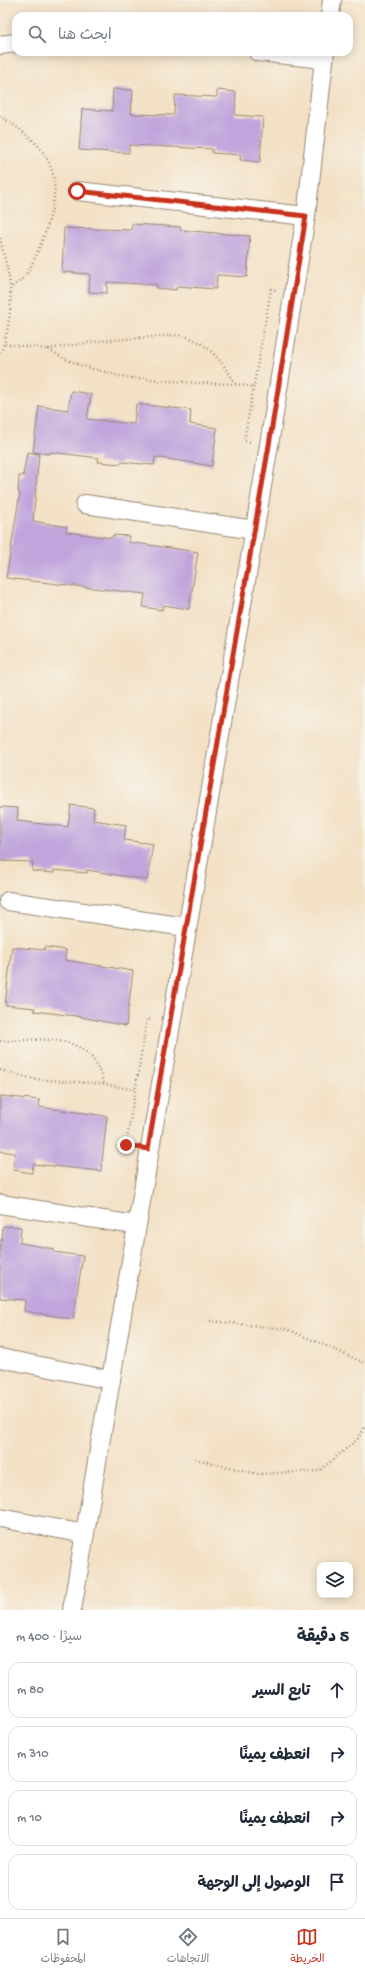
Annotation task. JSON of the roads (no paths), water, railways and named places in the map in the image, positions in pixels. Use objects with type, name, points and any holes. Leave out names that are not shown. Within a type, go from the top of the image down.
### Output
[{"type":"street","points":[[330,12],[332,0]]},
{"type":"street","points":[[0,45],[12,44]]},
{"type":"street","points":[[72,1610],[111,1380],[135,1225],[306,216],[325,56]]},
{"type":"street","points":[[77,191],[306,216]]},
{"type":"street","points":[[85,504],[254,530]]},
{"type":"street","points":[[8,901],[186,927]]},
{"type":"street","points":[[0,1204],[135,1225]]},
{"type":"street","points":[[0,1358],[111,1380]]},
{"type":"street","points":[[0,1518],[85,1534]]}]
